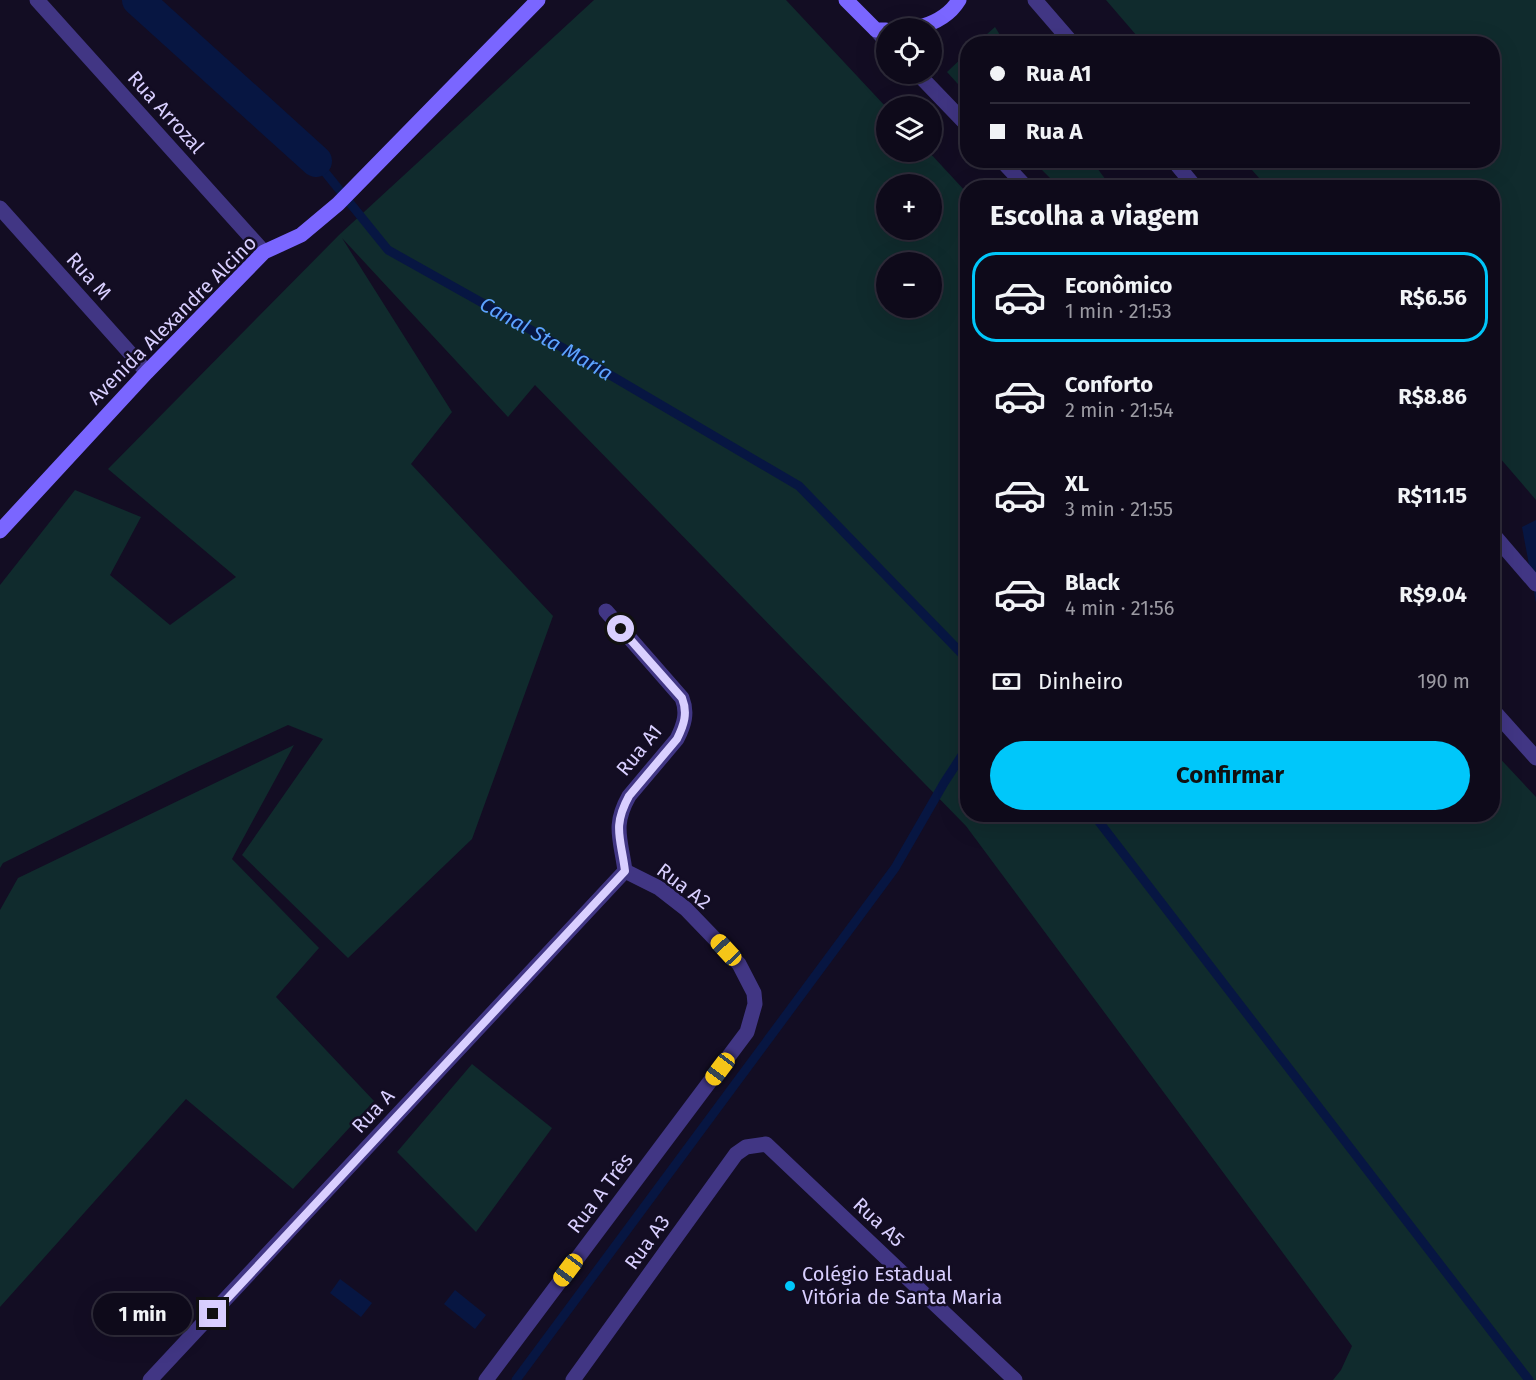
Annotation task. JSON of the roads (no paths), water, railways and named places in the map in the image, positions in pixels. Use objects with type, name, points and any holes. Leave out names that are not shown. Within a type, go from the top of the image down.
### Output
[{"type":"main road","name":"Avenida Alexandre Alcino","points":[[0,531],[147,372],[264,252],[301,235],[338,204],[538,0]]},
{"type":"main road","points":[[846,0],[876,28]]},
{"type":"main road","points":[[941,18],[956,6],[959,0]]},
{"type":"street","name":"Rua Arrozal","points":[[37,0],[264,252]]},
{"type":"street","points":[[1035,0],[1066,36]]},
{"type":"street","points":[[928,84],[960,118]]},
{"type":"street","points":[[1008,168],[1020,180]]},
{"type":"street","points":[[1180,168],[1189,180]]},
{"type":"street","name":"Rua M","points":[[0,208],[147,372]]},
{"type":"street","points":[[1500,543],[1536,584]]},
{"type":"street","name":"Rua A1","points":[[606,611],[682,698],[686,707],[677,739],[623,806],[618,828],[625,871]]},
{"type":"street","points":[[1500,718],[1536,758]]},
{"type":"street","name":"Rua A2","points":[[625,871],[659,888],[686,909],[739,964],[754,993],[755,1004],[747,1032]]},
{"type":"street","name":"Rua A","points":[[150,1380],[625,871]]},
{"type":"street","name":"Rua A Três","points":[[486,1380],[747,1032]]},
{"type":"street","name":"Rua A3","points":[[573,1380],[736,1154],[746,1147],[766,1144]]},
{"type":"street","name":"Rua A5","points":[[766,1144],[1015,1380]]},
{"type":"water","points":[[1536,520],[1536,603],[1522,527]]},
{"type":"water","points":[[340,1279],[372,1303],[361,1317],[330,1293]]},
{"type":"water","points":[[455,1290],[486,1315],[475,1329],[444,1304]]},
{"type":"waterway","name":"Canal Sta Maria","points":[[138,0],[316,161]]},
{"type":"waterway","name":"Canal Sta Maria","points":[[316,161],[388,250],[588,362],[799,486],[960,652]]},
{"type":"waterway","points":[[516,1380],[895,868],[960,758]]},
{"type":"waterway","points":[[1099,822],[1529,1380]]},
{"type":"place","name":"Colégio Estadual Vitória de Santa Maria","points":[[790,1286]]}]
